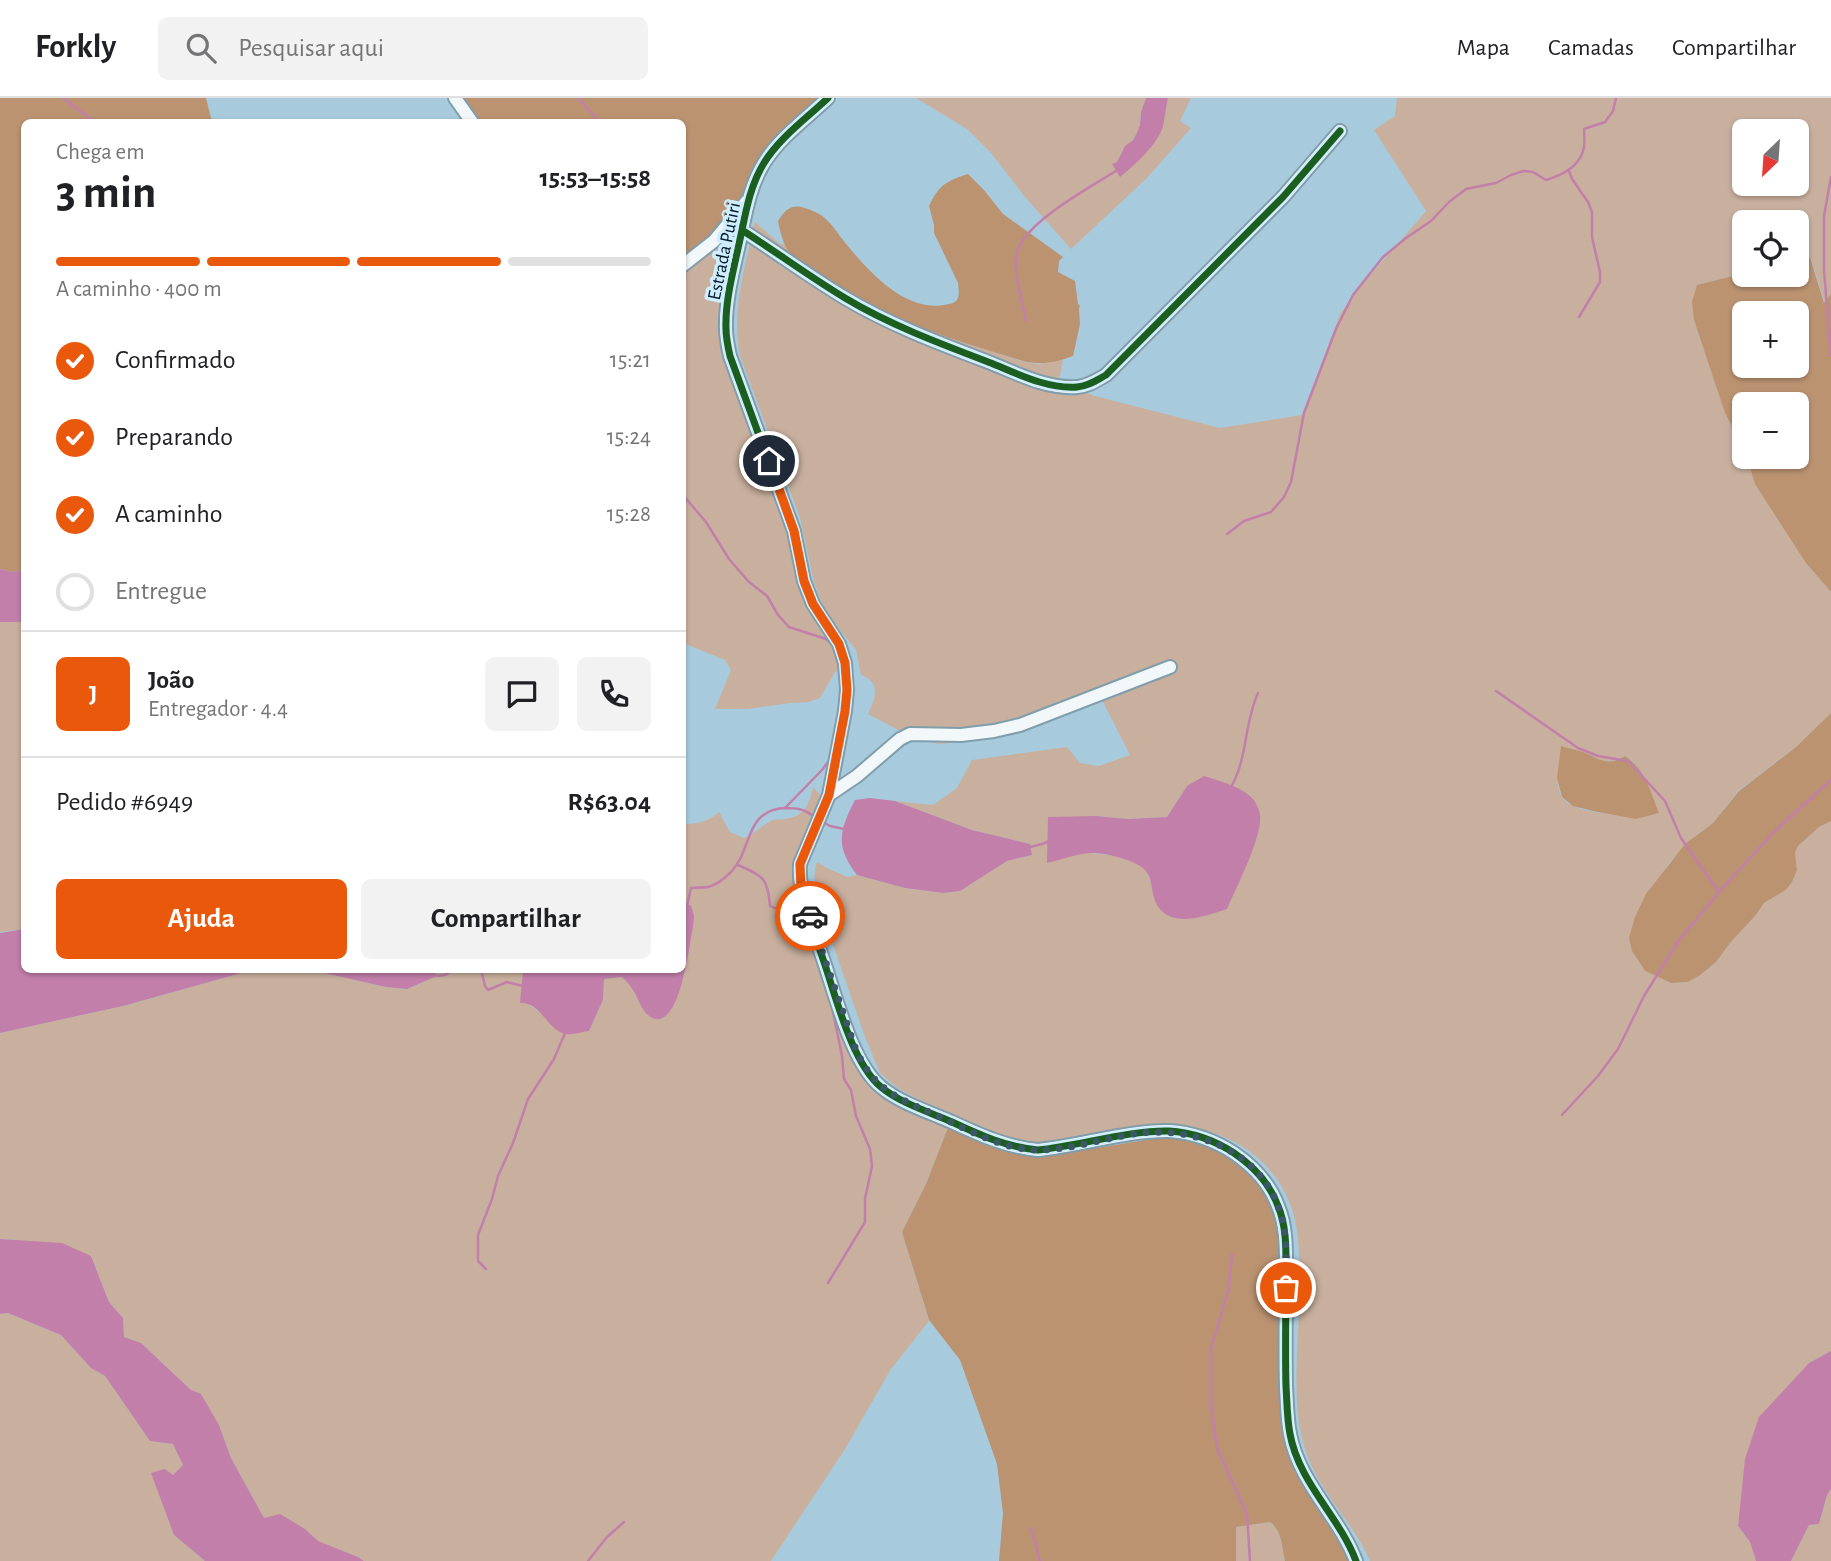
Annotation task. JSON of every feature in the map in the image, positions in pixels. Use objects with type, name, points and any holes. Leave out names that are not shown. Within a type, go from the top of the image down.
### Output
[{"type":"street","points":[[456,98],[469,119]]},
{"type":"street","name":"Estrada Putiri","points":[[828,98],[779,144],[764,162],[750,198],[742,230],[727,309],[726,330],[730,356],[794,531],[808,593],[818,614],[839,644],[845,663],[845,711],[829,795],[800,864],[801,887],[856,1050],[862,1063],[880,1086],[906,1101],[999,1143],[1038,1150],[1140,1133],[1170,1132],[1209,1140],[1228,1149],[1248,1164],[1265,1183],[1279,1206],[1285,1233],[1285,1367],[1290,1435],[1303,1471],[1337,1524],[1356,1561]]},
{"type":"street","points":[[742,230],[845,298],[885,319],[1028,378],[1057,386],[1077,387],[1088,385],[1106,375],[1283,197],[1340,131]]},
{"type":"street","points":[[686,263],[713,241],[750,198]]},
{"type":"street","points":[[829,795],[858,776],[900,739],[910,734],[961,735],[1020,725],[1170,667]]},
{"type":"shaded area","points":[[0,98],[206,98],[211,119],[21,119],[21,570],[12,572],[0,569]]},
{"type":"shaded area","points":[[459,98],[828,98],[773,148],[740,221],[686,266],[686,119],[475,119]]},
{"type":"shaded area","points":[[916,98],[1146,98],[1137,133],[1120,158],[1120,176],[1163,120],[1168,98],[1191,98],[1180,121],[1191,128],[1147,178],[1071,249],[991,153],[967,129]]},
{"type":"shaded area","points":[[1146,98],[1168,98],[1161,133],[1139,161],[1120,177],[1112,164],[1117,162],[1125,146],[1137,133]]},
{"type":"shaded area","points":[[1397,98],[1831,98],[1831,294],[1825,304],[1809,258],[1809,210],[1732,210],[1732,276],[1697,285],[1694,320],[1732,425],[1732,469],[1751,469],[1756,484],[1806,563],[1831,592],[1831,713],[1796,747],[1739,790],[1713,823],[1669,863],[1659,879],[1632,951],[1645,971],[1671,983],[1688,982],[1699,976],[1716,962],[1764,903],[1786,890],[1797,870],[1795,852],[1798,846],[1819,827],[1831,821],[1831,1351],[1809,1363],[1742,1500],[1738,1526],[1750,1542],[1756,1561],[1370,1561],[1324,1489],[1303,1442],[1297,1392],[1298,1241],[1295,1220],[1276,1178],[1245,1148],[1204,1130],[1159,1126],[1039,1145],[1026,1144],[918,1099],[896,1087],[880,1073],[819,904],[815,878],[817,862],[848,877],[857,875],[905,888],[942,893],[960,891],[1007,861],[1031,855],[1030,844],[972,830],[895,801],[933,805],[957,788],[972,760],[1067,747],[1080,763],[1099,766],[1130,755],[1102,700],[1044,718],[1026,731],[939,744],[915,739],[868,714],[874,697],[874,687],[868,678],[861,675],[856,650],[824,610],[814,582],[800,518],[740,356],[738,305],[755,222],[780,244],[786,245],[789,252],[873,307],[923,329],[1022,361],[1038,364],[1063,360],[1059,381],[1095,396],[1220,428],[1302,415],[1340,314],[1426,211],[1374,130],[1395,116]],"holes":[[[1583,752],[1604,761],[1614,761],[1625,756],[1633,761],[1644,777],[1611,814],[1570,804],[1561,796],[1557,778]],[[1225,783],[1250,796],[1151,883],[1146,870],[1132,861],[1090,853],[1096,816],[1128,819],[1167,817],[1187,786]]]},
{"type":"shaded area","points":[[968,174],[1003,214],[1063,257],[1059,261],[1058,272],[1075,281],[1080,306],[1080,324],[1073,356],[1048,363],[1023,361],[912,324],[859,300],[835,285],[789,252],[783,241],[778,221],[792,207],[807,208],[828,221],[867,268],[891,289],[919,303],[934,306],[953,303],[958,296],[958,283],[934,233],[929,206],[944,185]]},
{"type":"shaded area","points":[[740,220],[724,321],[776,489],[802,585],[839,646],[843,670],[835,672],[820,698],[809,702],[748,709],[715,709],[731,670],[725,660],[686,644],[686,265]]},
{"type":"shaded area","points":[[1810,257],[1824,303],[1831,294],[1831,592],[1806,563],[1755,484],[1751,469],[1809,469],[1809,392],[1732,392],[1732,426],[1725,413],[1694,320],[1692,302],[1697,285],[1732,276],[1732,287],[1809,287]]},
{"type":"shaded area","points":[[0,569],[12,572],[21,570],[21,622],[0,622]]},
{"type":"shaded area","points":[[0,622],[21,622],[21,929],[0,932]]},
{"type":"shaded area","points":[[1831,713],[1831,821],[1819,827],[1798,846],[1795,852],[1797,870],[1792,882],[1786,890],[1764,903],[1716,962],[1699,976],[1688,982],[1671,983],[1645,971],[1632,951],[1629,938],[1646,894],[1685,844],[1713,823],[1739,791],[1796,747]]},
{"type":"shaded area","points":[[1561,746],[1604,761],[1625,756],[1642,774],[1659,813],[1636,819],[1573,806],[1562,797],[1557,778]]},
{"type":"shaded area","points":[[1204,776],[1245,792],[1255,802],[1260,815],[1253,848],[1227,909],[1188,919],[1169,916],[1155,901],[1145,870],[1119,857],[1090,853],[1047,863],[1048,817],[1167,817],[1187,786]]},
{"type":"shaded area","points":[[813,787],[823,798],[803,867],[808,908],[870,1080],[949,1125],[926,1184],[902,1232],[929,1321],[891,1369],[845,1449],[771,1561],[364,1561],[317,1541],[305,1529],[264,1518],[231,1458],[219,1425],[191,1390],[141,1343],[124,1337],[123,1318],[109,1302],[91,1256],[17,1240],[0,1239],[0,1033],[123,1006],[241,973],[324,973],[407,989],[437,976],[436,973],[523,973],[521,1003],[527,1003],[539,1012],[589,1031],[603,1000],[604,979],[622,977],[632,987],[644,1011],[662,1019],[671,1007],[686,973],[686,824],[702,822],[719,812],[730,832],[744,838],[770,821],[792,818],[808,804]]},
{"type":"shaded area","points":[[870,798],[895,801],[972,830],[1030,844],[1032,855],[1007,861],[960,891],[943,893],[905,888],[857,875],[842,847],[843,830],[855,800]]},
{"type":"shaded area","points":[[686,903],[691,906],[694,916],[686,966]]},
{"type":"shaded area","points":[[21,930],[21,973],[241,973],[123,1006],[0,1033],[0,933]]},
{"type":"shaded area","points":[[324,973],[436,973],[437,976],[407,989]]},
{"type":"shaded area","points":[[523,973],[684,973],[671,1010],[664,1017],[656,1019],[648,1015],[622,977],[604,979],[603,1000],[589,1031],[566,1034],[553,1027],[534,1007],[520,1003]]},
{"type":"shaded area","points":[[949,1125],[1003,1149],[1038,1157],[1159,1138],[1184,1138],[1197,1140],[1247,1164],[1279,1208],[1291,1444],[1357,1561],[1285,1561],[1279,1535],[1270,1522],[1236,1527],[1236,1561],[999,1561],[1003,1513],[997,1464],[960,1360],[929,1320],[902,1232],[926,1184]]},
{"type":"shaded area","points":[[0,1239],[62,1243],[91,1256],[109,1302],[123,1318],[124,1337],[141,1343],[191,1390],[201,1394],[219,1425],[231,1458],[264,1518],[280,1514],[305,1529],[318,1541],[364,1561],[205,1561],[174,1535],[151,1473],[165,1469],[173,1475],[183,1465],[173,1444],[150,1441],[105,1376],[91,1368],[61,1335],[8,1313],[0,1314]]},
{"type":"shaded area","points":[[8,1313],[61,1335],[91,1368],[105,1376],[150,1441],[173,1444],[184,1465],[173,1475],[174,1535],[205,1561],[0,1561],[0,1314]]},
{"type":"shaded area","points":[[1831,1351],[1831,1489],[1819,1524],[1809,1525],[1791,1561],[1756,1561],[1750,1542],[1738,1526],[1745,1459],[1759,1417],[1809,1363]]},
{"type":"shaded area","points":[[1831,1489],[1831,1561],[1791,1561],[1809,1525],[1819,1524]]},
{"type":"shaded area","points":[[1270,1522],[1279,1535],[1285,1561],[1236,1561],[1236,1527]]},
{"type":"waterway","points":[[63,98],[92,119]]},
{"type":"waterway","points":[[578,98],[597,119]]},
{"type":"waterway","points":[[1227,534],[1244,521],[1271,512],[1284,497],[1291,482],[1304,413],[1336,329],[1353,295],[1383,257],[1431,221],[1466,189],[1496,183],[1523,171],[1533,172],[1546,180],[1570,168],[1582,153],[1584,129],[1605,122],[1613,111],[1616,98]]},
{"type":"waterway","points":[[1026,321],[1016,272],[1016,256],[1021,243],[1044,218],[1119,169]]},
{"type":"waterway","points":[[1569,171],[1592,212],[1592,237],[1600,272],[1600,282],[1579,317]]},
{"type":"waterway","points":[[1831,177],[1824,216],[1824,270],[1831,356]]},
{"type":"waterway","points":[[686,499],[706,522],[729,559],[749,582],[767,596],[789,627],[831,643]]},
{"type":"waterway","points":[[1496,691],[1578,748],[1598,756],[1628,761],[1665,801],[1681,838],[1718,891]]},
{"type":"waterway","points":[[1231,787],[1240,764],[1250,716],[1258,693]]},
{"type":"waterway","points":[[786,807],[831,758]]},
{"type":"waterway","points":[[1562,1115],[1598,1076],[1618,1049],[1644,996],[1679,940],[1775,831],[1831,780]]},
{"type":"waterway","points":[[687,906],[691,888],[711,886],[731,872],[738,863],[755,824],[762,816],[771,811],[789,808],[815,817]]},
{"type":"waterway","points":[[823,822],[844,829]]},
{"type":"waterway","points":[[1030,847],[1050,841]]},
{"type":"waterway","points":[[738,865],[759,876],[766,884],[770,906],[794,912],[809,936]]},
{"type":"waterway","points":[[437,976],[448,973]]},
{"type":"waterway","points":[[482,973],[488,990],[507,982],[523,986]]},
{"type":"waterway","points":[[828,1283],[865,1222],[865,1199],[872,1166],[870,1149],[856,1116],[851,1090],[844,1079],[832,1007]]},
{"type":"waterway","points":[[486,1269],[478,1261],[478,1235],[528,1099],[554,1059],[565,1033]]},
{"type":"waterway","points":[[1232,1254],[1229,1287],[1211,1349],[1211,1405],[1217,1448],[1247,1514],[1250,1561]]},
{"type":"waterway","points":[[588,1561],[607,1537],[624,1522]]},
{"type":"waterway","points":[[1031,1528],[1040,1561]]},
{"type":"cycle path","points":[[828,98],[777,145],[759,172],[748,202],[732,276],[726,329],[730,356],[794,531],[804,581],[813,604],[839,644],[845,663],[845,711],[829,795],[800,864],[800,876],[807,914],[846,1029],[862,1062],[881,1087],[906,1102],[993,1140],[1038,1150],[1137,1133],[1178,1132],[1195,1135],[1219,1145],[1234,1153],[1254,1170],[1275,1198],[1284,1231],[1286,1386],[1290,1434],[1310,1484],[1340,1529],[1356,1561]]},
{"type":"cycle path","points":[[742,230],[845,298],[898,325],[1033,380],[1055,386],[1081,386],[1106,375],[1283,197],[1340,131]]},
{"type":"way so far","points":[[810,916],[856,1050],[871,1077],[880,1086],[906,1101],[999,1143],[1023,1149],[1038,1150],[1140,1133],[1170,1132],[1189,1134],[1228,1149],[1254,1170],[1279,1206],[1285,1233],[1286,1288]]},
{"type":"route","points":[[769,461],[794,531],[804,581],[824,624],[839,644],[845,663],[845,711],[829,795],[800,864],[801,887],[810,916]]}]
